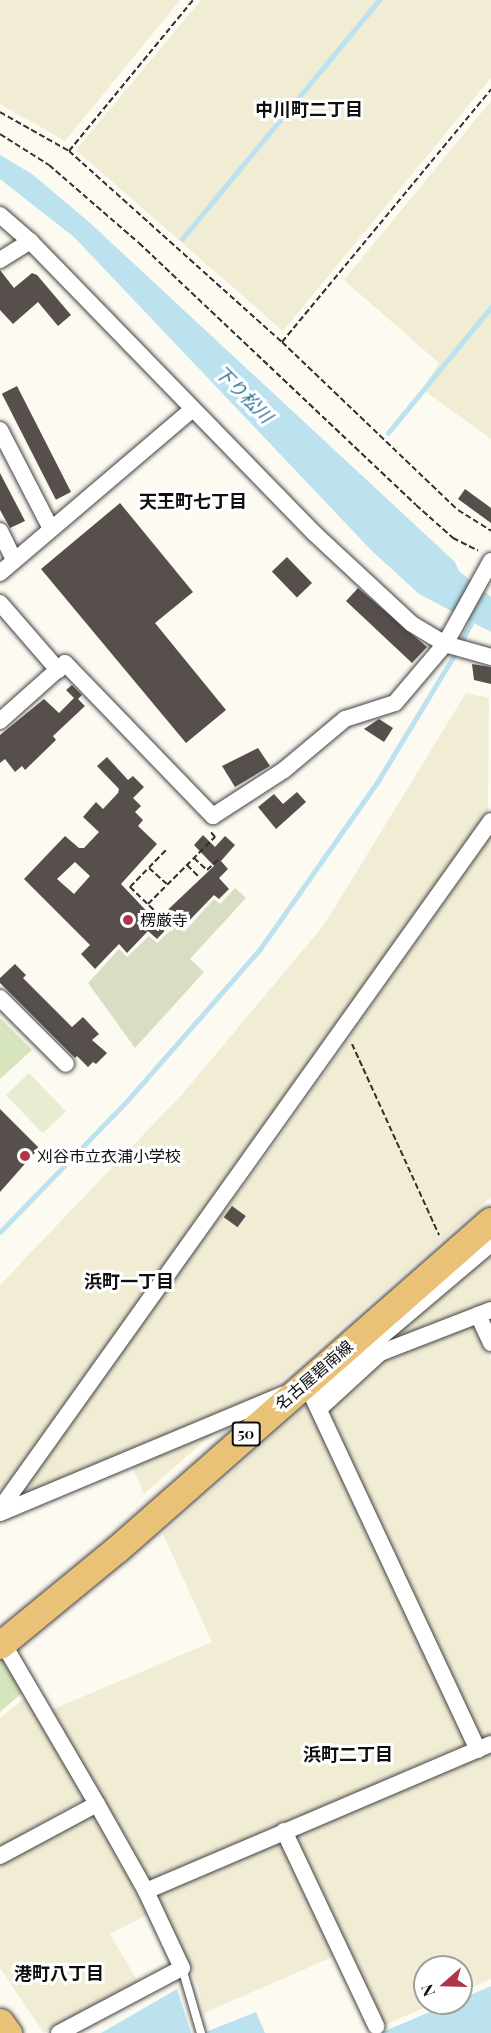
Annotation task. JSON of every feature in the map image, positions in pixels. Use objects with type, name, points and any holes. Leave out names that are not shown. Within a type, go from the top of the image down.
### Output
[{"type":"main road","name":"名古屋碧南線","points":[[1,1642],[117,1549],[491,1221]]},
{"type":"main road","points":[[0,2022],[8,2033]]},
{"type":"street","points":[[0,215],[30,241],[193,409],[404,616],[466,649],[491,657]]},
{"type":"street","points":[[0,260],[30,241]]},
{"type":"street","points":[[0,573],[193,409]]},
{"type":"street","points":[[0,430],[51,530]]},
{"type":"street","points":[[0,531],[14,560]]},
{"type":"street","points":[[0,721],[65,663],[213,816],[284,770],[345,719],[395,703],[447,640],[486,557]]},
{"type":"street","points":[[0,603],[58,670]]},
{"type":"street","points":[[0,1511],[345,1030],[491,821]]},
{"type":"street","points":[[0,998],[66,1064]]},
{"type":"street","points":[[146,1890],[484,1747],[312,1395],[491,1244]]},
{"type":"street","points":[[320,1408],[380,1353],[485,1312],[491,1343]]},
{"type":"street","points":[[0,1511],[298,1388]]},
{"type":"street","points":[[1,1642],[146,1890],[182,1968],[59,2033]]},
{"type":"street","points":[[0,1856],[97,1804]]},
{"type":"street","points":[[284,1831],[376,2026]]},
{"type":"lane","points":[[182,1968],[201,2033]]},
{"type":"path","points":[[69,151],[193,0]]},
{"type":"path","points":[[282,342],[491,89]]},
{"type":"path","points":[[0,112],[69,151],[282,342],[458,510],[491,531]]},
{"type":"path","points":[[0,134],[49,165],[139,243],[416,505],[453,538],[486,557]]},
{"type":"path","points":[[148,904],[215,837],[207,828]]},
{"type":"path","points":[[160,916],[130,887],[166,850]]},
{"type":"path","points":[[194,858],[207,870],[220,858]]},
{"type":"path","points":[[187,865],[199,877]]},
{"type":"path","points":[[149,868],[167,885]]},
{"type":"path","points":[[345,1030],[439,1235]]},
{"type":"shaded area","points":[[0,0],[180,0],[65,141],[0,104]]},
{"type":"shaded area","points":[[201,0],[491,0],[491,78],[283,331],[76,150]]},
{"type":"shaded area","points":[[491,101],[491,439],[422,389],[439,363],[344,280]]},
{"type":"shaded area","points":[[466,693],[489,698],[488,819],[0,1499],[0,1285],[185,1091],[324,925]]},
{"type":"shaded area","points":[[491,836],[491,1197],[262,1397],[8,1504],[273,1146]]},
{"type":"shaded area","points":[[491,1255],[491,1303],[383,1346]]},
{"type":"shaded area","points":[[474,1324],[491,1360],[491,1737],[480,1742],[328,1408],[384,1357]]},
{"type":"shaded area","points":[[314,1404],[467,1744],[149,1882],[51,1710],[212,1642],[163,1534],[307,1405]]},
{"type":"shaded area","points":[[220,1427],[144,1494],[131,1464]]},
{"type":"shaded area","points":[[26,1697],[86,1798],[0,1847],[0,1718]]},
{"type":"shaded area","points":[[491,1748],[491,1979],[473,1987],[473,1955],[413,1955],[413,2013],[382,2026],[291,1833]]},
{"type":"shaded area","points":[[94,1812],[150,1913],[110,1934],[138,1982],[44,2033],[0,1968],[0,1865]]},
{"type":"shaded area","points":[[282,1838],[335,1956],[204,2013],[198,1986],[152,1893]]},
{"type":"green space","points":[[235,888],[246,898],[190,959],[204,972],[135,1048],[88,983],[119,949],[127,957],[149,936],[157,943],[176,925],[184,932],[214,899],[220,904]]},
{"type":"green space","points":[[0,1018],[32,1050],[0,1079]]},
{"type":"green space","points":[[29,1073],[66,1111],[43,1133],[6,1095]]},
{"type":"green space","points":[[3,1659],[23,1692],[0,1712],[0,1662]]},
{"type":"water","name":"下り松川","points":[[0,155],[32,174],[89,222],[455,562],[459,571],[491,597],[491,632],[419,594],[371,550],[74,237],[0,179]]},
{"type":"water","points":[[491,1986],[491,2033],[380,2033],[423,2015],[473,2015],[473,1994]]},
{"type":"water","points":[[177,1989],[191,2033],[101,2033]]},
{"type":"water","points":[[256,2012],[265,2033],[203,2033]]},
{"type":"building","points":[[0,270],[14,288],[32,273],[37,275],[71,315],[58,326],[38,302],[13,324],[0,310]]},
{"type":"building","points":[[17,386],[71,492],[56,500],[2,394]]},
{"type":"building","points":[[0,473],[25,521],[10,528],[0,510]]},
{"type":"building","points":[[465,489],[491,508],[491,523],[458,499]]},
{"type":"building","points":[[120,503],[193,592],[155,623],[226,710],[186,743],[41,569]]},
{"type":"building","points":[[287,557],[312,583],[297,597],[272,572]]},
{"type":"building","points":[[358,588],[427,647],[412,663],[346,601]]},
{"type":"building","points":[[472,664],[491,667],[491,684],[474,680]]},
{"type":"building","points":[[72,685],[82,695],[78,699],[85,706],[53,736],[56,740],[25,770],[22,766],[15,772],[5,759],[0,763],[0,735],[44,699],[59,713],[74,698],[66,690]]},
{"type":"building","points":[[379,719],[393,728],[384,742],[364,729]]},
{"type":"building","points":[[258,748],[270,766],[235,787],[222,766]]},
{"type":"building","points":[[107,757],[128,780],[133,776],[144,787],[133,798],[141,806],[135,812],[143,820],[138,826],[157,844],[121,884],[156,921],[214,866],[194,845],[203,835],[215,847],[225,836],[235,845],[221,861],[228,869],[219,878],[229,889],[219,899],[214,895],[183,927],[175,920],[157,939],[148,931],[127,953],[119,944],[95,969],[81,954],[90,945],[24,879],[65,836],[79,848],[84,848],[99,832],[83,817],[96,802],[103,809],[119,789],[97,766]],"holes":[[[75,862],[90,876],[74,894],[57,879]]]},
{"type":"building","points":[[297,792],[306,802],[276,829],[258,807],[274,794],[283,804]]},
{"type":"building","points":[[15,964],[26,975],[23,978],[72,1027],[83,1017],[99,1034],[92,1040],[107,1053],[96,1064],[93,1062],[88,1067],[77,1056],[75,1058],[0,983],[0,978]]},
{"type":"building","points":[[0,1109],[39,1148],[0,1192]]},
{"type":"building","points":[[232,1206],[246,1216],[238,1227],[224,1217]]},
{"type":"waterway","points":[[182,239],[379,0]]},
{"type":"waterway","points":[[388,433],[491,307]]},
{"type":"waterway","points":[[460,644],[473,620]]},
{"type":"waterway","points":[[0,1232],[127,1101],[260,949],[378,781],[456,652]]},
{"type":"place","name":"楞厳寺","points":[[128,920]]},
{"type":"place","name":"刈谷市立衣浦小学校","points":[[25,1156]]},
{"type":"district","name":"中川町二丁目","points":[[309,109]]},
{"type":"district","name":"天王町七丁目","points":[[193,501]]},
{"type":"district","name":"浜町一丁目","points":[[129,1281]]},
{"type":"district","name":"浜町二丁目","points":[[348,1754]]},
{"type":"district","name":"港町八丁目","points":[[59,1973]]}]
